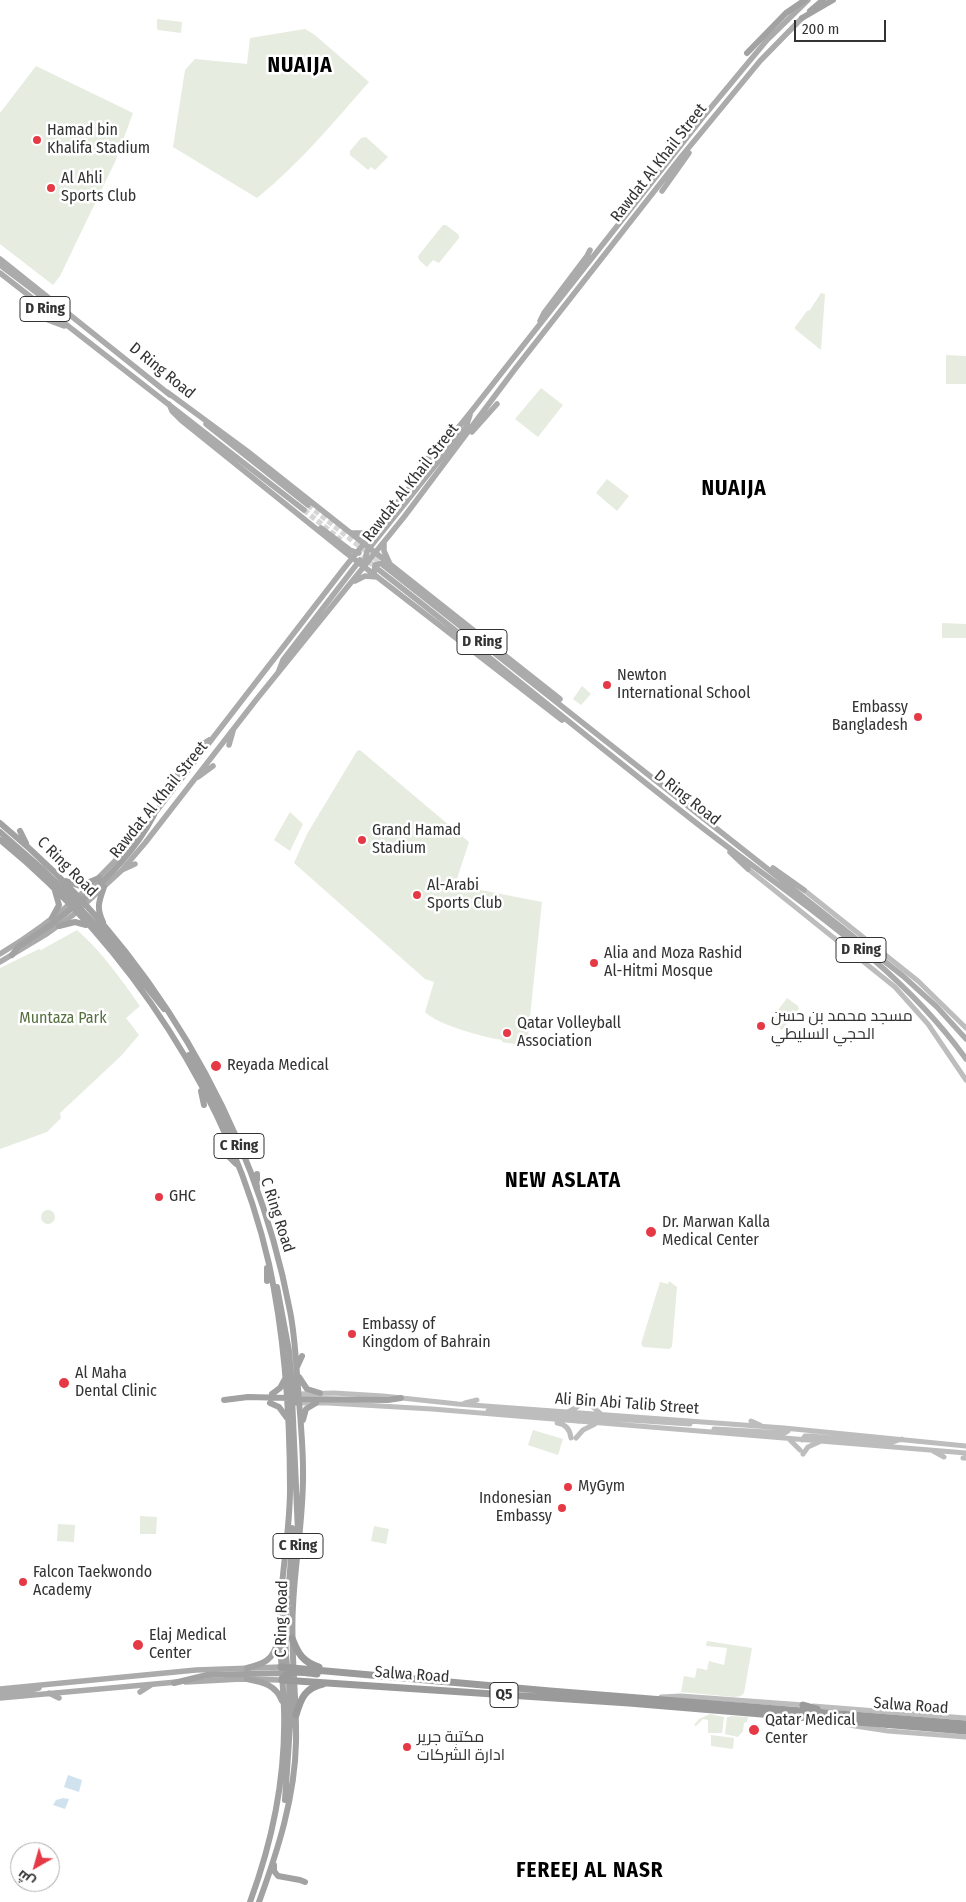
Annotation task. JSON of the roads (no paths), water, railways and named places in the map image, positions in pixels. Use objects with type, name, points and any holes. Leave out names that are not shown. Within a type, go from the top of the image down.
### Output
[{"type":"highway","points":[[747,53],[786,13],[807,0]]},
{"type":"highway","name":"Rawdat Al Khail Street","points":[[802,18],[823,0]]},
{"type":"highway","points":[[802,18],[833,0]]},
{"type":"highway","points":[[12,955],[18,947],[77,904],[108,877],[141,839],[154,815]]},
{"type":"highway","name":"C Ring Road","points":[[0,823],[57,876],[94,931],[166,1024],[200,1083],[237,1165],[268,1262],[286,1375],[301,1436],[303,1492],[288,1673]]},
{"type":"highway","points":[[20,831],[29,848]]},
{"type":"highway","points":[[0,832],[41,868],[77,904],[126,960],[179,1028]]},
{"type":"highway","name":"C Ring Road","points":[[1,841],[109,932],[135,963],[172,1014],[220,1102],[234,1132],[258,1195],[277,1256],[292,1321],[297,1370],[288,1424],[289,1519],[280,1602],[279,1634],[288,1673]]},
{"type":"highway","points":[[57,876],[73,885],[79,886],[99,878]]},
{"type":"highway","points":[[52,885],[59,904],[52,918]]},
{"type":"highway","points":[[104,887],[98,902],[98,908],[109,932]]},
{"type":"highway","points":[[59,926],[78,922],[94,931]]},
{"type":"highway","points":[[135,963],[149,972]]},
{"type":"highway","points":[[164,995],[172,1014]]},
{"type":"highway","points":[[166,1024],[196,1067],[228,1131],[234,1132]]},
{"type":"highway","points":[[195,1055],[207,1064]]},
{"type":"highway","points":[[200,1083],[204,1104]]},
{"type":"highway","points":[[220,1091],[220,1102]]},
{"type":"highway","points":[[230,1147],[236,1149],[267,1224]]},
{"type":"highway","points":[[226,1154],[237,1165]]},
{"type":"highway","points":[[257,1174],[258,1195]]},
{"type":"highway","points":[[277,1256],[285,1267]]},
{"type":"highway","points":[[267,1281],[268,1262]]},
{"type":"highway","points":[[268,1262],[278,1289],[284,1318],[293,1399],[296,1522],[299,1536]]},
{"type":"highway","points":[[292,1321],[293,1303]]},
{"type":"highway","points":[[278,1345],[280,1328]]},
{"type":"highway","points":[[302,1356],[297,1370],[305,1387],[320,1394]]},
{"type":"highway","points":[[272,1394],[282,1387],[286,1375]]},
{"type":"highway","points":[[224,1400],[248,1398],[388,1400],[401,1398]]},
{"type":"highway","points":[[270,1403],[283,1411],[288,1424]]},
{"type":"highway","points":[[301,1436],[304,1413],[316,1403]]},
{"type":"highway","points":[[286,1814],[285,1802],[290,1726],[285,1623],[292,1556],[292,1526],[289,1519]]},
{"type":"highway","points":[[247,1668],[263,1663],[272,1657],[279,1634]]},
{"type":"highway","points":[[292,1638],[299,1654],[305,1661],[329,1670]]},
{"type":"highway","name":"Salwa Road","points":[[288,1673],[329,1670],[966,1724]]},
{"type":"highway","points":[[250,1902],[268,1850],[280,1792],[284,1710],[288,1673]]},
{"type":"highway","points":[[259,1902],[286,1814],[295,1754],[296,1715],[288,1673]]},
{"type":"highway","points":[[174,1683],[207,1675],[288,1673],[420,1682],[432,1680]]},
{"type":"highway","name":"Salwa Road","points":[[288,1673],[333,1682],[414,1692],[602,1701],[966,1731]]},
{"type":"highway","points":[[247,1679],[263,1682],[273,1687],[280,1695],[284,1710]]},
{"type":"highway","points":[[296,1715],[302,1697],[307,1690],[333,1682]]},
{"type":"highway","points":[[602,1701],[614,1708]]},
{"type":"highway","points":[[802,1705],[830,1713]]},
{"type":"highway","points":[[273,1861],[274,1871],[278,1876],[306,1882]]},
{"type":"main road","name":"Rawdat Al Khail Street","points":[[0,962],[59,926],[99,878],[124,852],[345,567],[360,555],[378,527],[744,67],[767,40],[807,0]]},
{"type":"main road","name":"Rawdat Al Khail Street","points":[[0,954],[20,942],[52,918],[104,887],[122,870],[349,585],[361,564],[374,554],[404,517],[521,362],[703,130],[771,48],[802,18]]},
{"type":"main road","points":[[662,191],[703,130]]},
{"type":"main road","points":[[539,326],[544,312],[590,250]]},
{"type":"main road","name":"D Ring Road","points":[[0,259],[167,392],[306,508],[0,273]]},
{"type":"main road","points":[[0,265],[38,294],[64,310]]},
{"type":"main road","points":[[31,298],[42,315]]},
{"type":"main road","points":[[60,299],[64,310]]},
{"type":"main road","points":[[48,320],[70,328]]},
{"type":"main road","name":"D Ring","points":[[167,392],[217,427],[367,545],[382,567],[382,580],[562,720],[573,724]]},
{"type":"main road","name":"D Ring","points":[[169,404],[172,411],[181,420],[253,477],[278,501],[292,509],[339,547],[360,555],[361,564],[382,567],[440,603],[472,630]]},
{"type":"main road","points":[[452,454],[497,404]]},
{"type":"main road","points":[[277,675],[283,660],[361,564],[360,555],[367,545],[466,427],[470,413]]},
{"type":"main road","points":[[423,460],[436,456]]},
{"type":"main road","points":[[246,477],[253,477]]},
{"type":"main road","points":[[292,509],[305,515],[360,555],[374,554]]},
{"type":"main road","points":[[404,517],[415,511]]},
{"type":"main road","points":[[348,548],[355,545],[354,535],[368,532],[378,527]]},
{"type":"main road","points":[[382,567],[384,542]]},
{"type":"main road","points":[[339,547],[344,556],[345,567]]},
{"type":"main road","name":"D Ring Road","points":[[382,567],[580,720],[903,976],[937,1007],[966,1039]]},
{"type":"main road","name":"D Ring Road","points":[[382,567],[573,724],[712,835],[807,907],[895,979],[931,1014],[966,1060]]},
{"type":"main road","points":[[349,585],[365,576],[374,576],[382,580]]},
{"type":"main road","points":[[408,601],[413,610]]},
{"type":"main road","points":[[292,626],[302,622]]},
{"type":"main road","points":[[472,630],[569,706],[580,720]]},
{"type":"main road","points":[[472,630],[484,632]]},
{"type":"main road","points":[[460,647],[469,648]]},
{"type":"main road","points":[[522,663],[525,672]]},
{"type":"main road","points":[[504,676],[512,687]]},
{"type":"main road","points":[[229,745],[235,727]]},
{"type":"main road","points":[[199,746],[213,738]]},
{"type":"main road","points":[[192,781],[213,766]]},
{"type":"main road","points":[[175,787],[178,773]]},
{"type":"main road","points":[[712,835],[748,869]]},
{"type":"main road","points":[[732,841],[804,890]]},
{"type":"main road","points":[[122,870],[135,864]]},
{"type":"main road","name":"D Ring","points":[[748,869],[895,986],[928,1024],[966,1080]]},
{"type":"main road","name":"D Ring","points":[[804,890],[908,972],[940,1000],[966,1028]]},
{"type":"main road","name":"Ali Bin Abi Talib Street","points":[[293,1399],[320,1394],[364,1394],[458,1404],[763,1426],[966,1444]]},
{"type":"main road","points":[[567,1412],[588,1398],[592,1406],[602,1414]]},
{"type":"main road","name":"Ali Bin Abi Talib Street","points":[[293,1399],[316,1403],[472,1412],[706,1431],[930,1450],[965,1456]]},
{"type":"main road","points":[[458,1404],[477,1400]]},
{"type":"main road","points":[[472,1412],[500,1411],[575,1417],[585,1413]]},
{"type":"main road","points":[[512,1416],[521,1420],[560,1423],[568,1428],[574,1438],[587,1427],[597,1423]]},
{"type":"main road","points":[[577,1422],[584,1417],[677,1424],[706,1422]]},
{"type":"main road","points":[[724,1424],[735,1420]]},
{"type":"main road","points":[[752,1421],[763,1426]]},
{"type":"main road","points":[[706,1431],[720,1429],[786,1433],[788,1431],[784,1428]]},
{"type":"main road","points":[[855,1434],[867,1431]]},
{"type":"main road","points":[[879,1432],[887,1437]]},
{"type":"main road","points":[[802,1440],[805,1436],[890,1442],[903,1439]]},
{"type":"main road","points":[[788,1438],[801,1452],[820,1441]]},
{"type":"main road","points":[[930,1450],[944,1457]]},
{"type":"main road","name":"Salwa Road","points":[[1,1693],[46,1684],[196,1670],[247,1668],[288,1673]]},
{"type":"main road","name":"Salwa Road","points":[[1,1693],[49,1693],[153,1684],[247,1679],[288,1673]]},
{"type":"main road","points":[[140,1692],[153,1684]]},
{"type":"main road","points":[[49,1693],[59,1698]]},
{"type":"main road","name":"Salwa Road","points":[[645,1698],[682,1696],[966,1718]]},
{"type":"main road","name":"Salwa Road","points":[[822,1719],[888,1731],[966,1737]]},
{"type":"water","points":[[68,1775],[82,1780],[79,1792],[64,1787]]},
{"type":"water","points":[[69,1799],[65,1809],[53,1805],[56,1800]]},
{"type":"tunnel","points":[[308,505],[383,565]]},
{"type":"tunnel","points":[[304,510],[341,540]]},
{"type":"tunnel","points":[[355,551],[377,568]]},
{"type":"place","name":"Hamad bin Khalifa Stadium","points":[[37,140]]},
{"type":"place","name":"Al Ahli Sports Club","points":[[51,188]]},
{"type":"place","name":"Newton International School","points":[[607,685]]},
{"type":"place","name":"Embassy Bangladesh","points":[[918,717]]},
{"type":"place","name":"Grand Hamad Stadium","points":[[362,840]]},
{"type":"place","name":"Al-Arabi Sports Club","points":[[417,895]]},
{"type":"place","name":"Alia and Moza Rashid Al-Hitmi Mosque","points":[[594,963]]},
{"type":"place","name":"مسجد محمد بن حسن الحجي السليطي","points":[[761,1026]]},
{"type":"place","name":"Qatar Volleyball Association","points":[[507,1033]]},
{"type":"place","name":"Reyada Medical","points":[[216,1066]]},
{"type":"place","name":"GHC","points":[[159,1197]]},
{"type":"place","name":"Dr. Marwan Kalla Medical Center","points":[[651,1232]]},
{"type":"place","name":"Embassy of Kingdom of Bahrain","points":[[352,1334]]},
{"type":"place","name":"Al Maha Dental Clinic","points":[[64,1383]]},
{"type":"place","name":"MyGym","points":[[568,1487]]},
{"type":"place","name":"Indonesian Embassy","points":[[562,1508]]},
{"type":"place","name":"Falcon Taekwondo Academy","points":[[23,1582]]},
{"type":"place","name":"Elaj Medical Center","points":[[138,1645]]},
{"type":"place","name":"Qatar Medical Center","points":[[754,1730]]},
{"type":"place","name":"مكتبة جرير ادارة الشركات","points":[[407,1747]]},
{"type":"district","name":"NUAIJA","points":[[300,66]]},
{"type":"district","name":"NUAIJA","points":[[734,489]]},
{"type":"district","name":"NEW ASLATA","points":[[563,1181]]},
{"type":"district","name":"FEREEJ AL NASR","points":[[590,1871]]},
{"type":"park label","name":"Muntaza Park","points":[[63,1019]]}]
